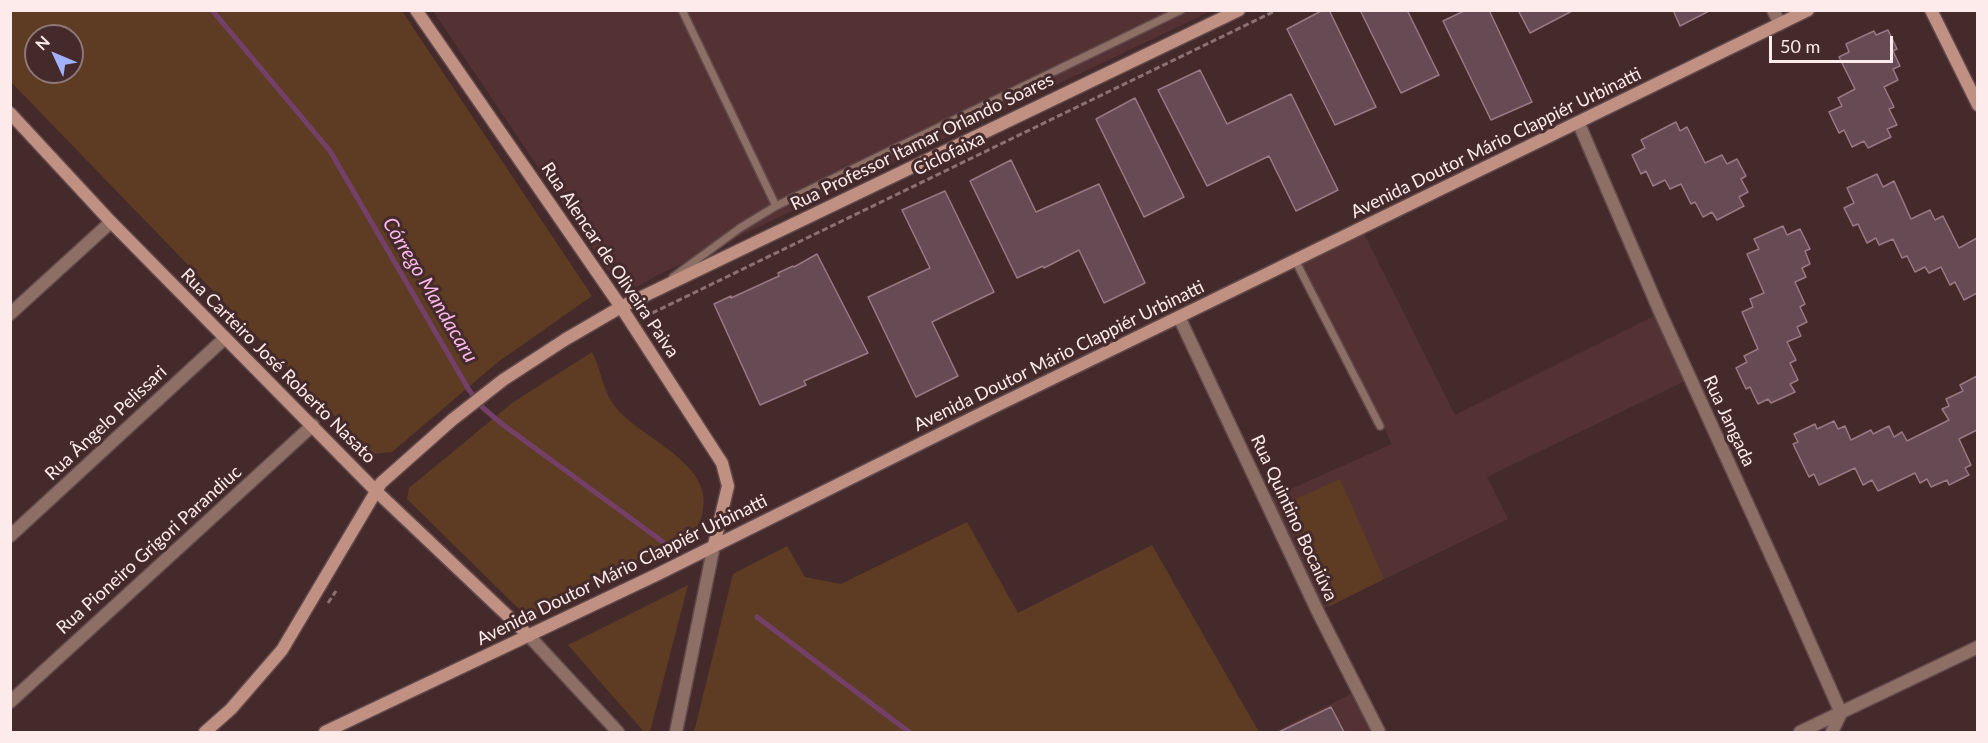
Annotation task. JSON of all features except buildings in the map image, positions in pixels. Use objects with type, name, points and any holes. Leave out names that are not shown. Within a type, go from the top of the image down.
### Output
[{"type":"main road","name":"Rua Alencar de Oliveira Paiva","points":[[416,10],[632,323],[722,463],[728,486],[714,545]]},
{"type":"main road","name":"Rua Professor Itamar Orlando Soares","points":[[621,307],[1239,10]]},
{"type":"main road","name":"Avenida Doutor Mário Clappiér Urbinatti","points":[[325,732],[656,575],[1808,10]]},
{"type":"main road","points":[[1931,10],[1977,105]]},
{"type":"main road","name":"Rua Carteiro José Roberto Nasato","points":[[10,113],[111,222],[225,338],[376,490],[529,636]]},
{"type":"main road","points":[[205,732],[231,709],[282,650],[381,483],[452,420],[503,380],[621,307]]},
{"type":"street","points":[[1773,10],[1780,24]]},
{"type":"street","name":"Rua Jangada","points":[[1579,124],[1660,312],[1841,713]]},
{"type":"street","points":[[10,314],[111,222]]},
{"type":"street","name":"Rua Quintino Bocaiúva","points":[[1179,317],[1318,612],[1380,732]]},
{"type":"street","name":"Rua Ângelo Pelissari","points":[[10,536],[225,338]]},
{"type":"street","name":"Rua Pioneiro Grigori Parandiuc","points":[[10,702],[313,425]]},
{"type":"street","points":[[676,732],[714,545]]},
{"type":"street","points":[[529,636],[618,732]]},
{"type":"street","points":[[1800,732],[1977,647]]},
{"type":"street","points":[[1832,732],[1841,713]]},
{"type":"lane","points":[[682,10],[776,206]]},
{"type":"lane","points":[[651,292],[740,228],[776,206],[1180,10]]},
{"type":"lane","points":[[1295,260],[1380,426]]},
{"type":"path","name":"Ciclofaixa","points":[[632,323],[1278,10]]},
{"type":"shaded area","points":[[11,10],[402,11],[592,296],[498,362],[392,452],[371,454],[11,82]]},
{"type":"shaded area","points":[[433,11],[1211,11],[638,286],[626,288],[614,280]]},
{"type":"shaded area","points":[[1361,228],[1455,415],[1656,315],[1685,381],[1487,477],[1508,519],[1319,611],[1266,500],[1392,444],[1298,259]]},
{"type":"shaded area","points":[[592,352],[605,389],[618,410],[675,455],[699,481],[704,497],[702,515],[694,532],[532,615],[519,609],[407,499],[409,488],[512,403]]},
{"type":"shaded area","points":[[1340,479],[1384,579],[1330,606],[1283,505]]},
{"type":"shaded area","points":[[967,522],[1018,613],[1152,545],[1259,732],[694,732],[733,574],[787,546],[805,577],[841,584]]},
{"type":"shaded area","points":[[688,585],[650,732],[644,732],[568,645]]},
{"type":"shaded area","points":[[1357,691],[1378,732],[1274,732]]},
{"type":"waterway","name":"Córrego Mandacaru","points":[[212,10],[330,151],[469,390],[482,407],[663,542]]},
{"type":"waterway","name":"Córrego Mandacaru","points":[[757,617],[909,732]]}]
